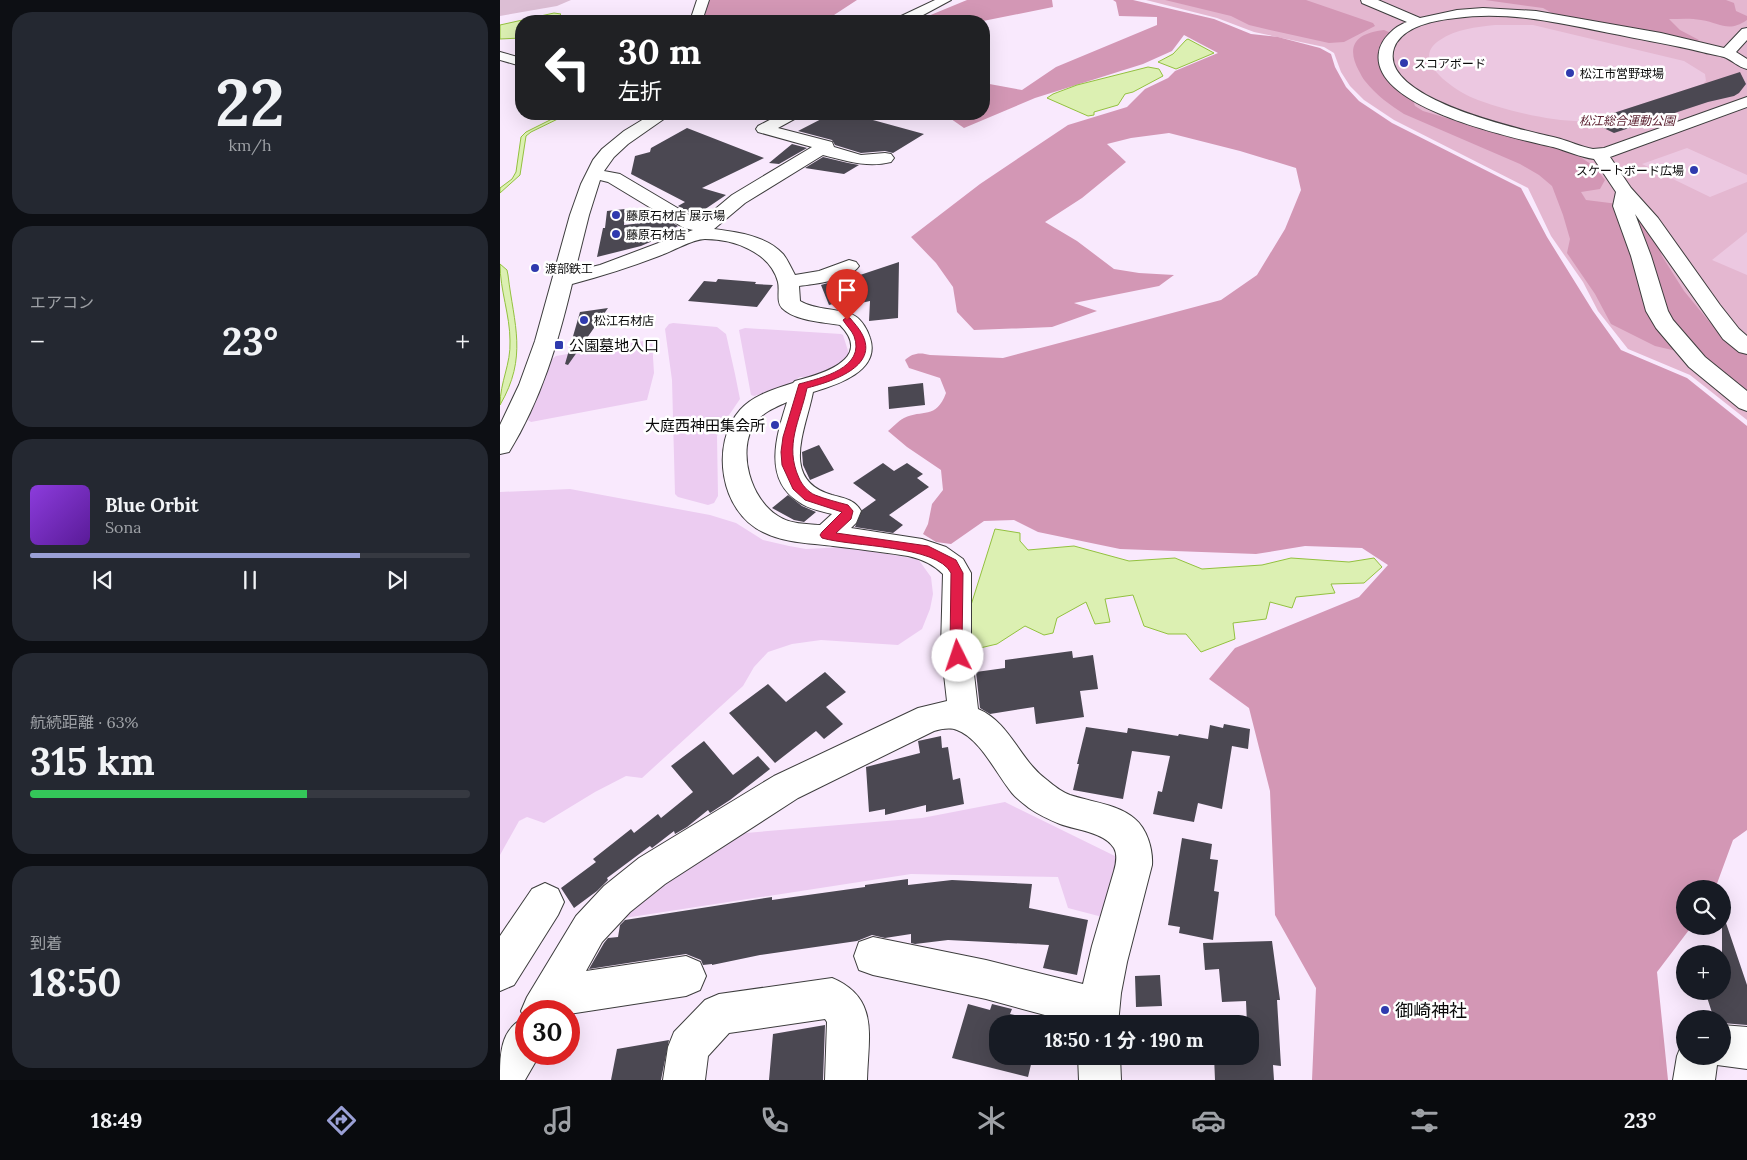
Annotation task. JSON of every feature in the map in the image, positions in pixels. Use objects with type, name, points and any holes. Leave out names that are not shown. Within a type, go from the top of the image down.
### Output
[{"type":"street","points":[[698,15],[703,0]]},
{"type":"street","points":[[915,15],[946,0]]},
{"type":"street","points":[[1367,0],[1416,21]]},
{"type":"street","points":[[1747,65],[1727,53],[1713,52],[1662,38],[1635,35],[1528,10],[1490,4],[1458,7],[1416,21],[1392,38],[1386,54],[1386,63],[1391,73],[1407,89],[1426,101],[1468,120],[1598,154],[1689,126],[1747,102]]},
{"type":"street","points":[[1727,53],[1747,32]]},
{"type":"street","points":[[500,56],[515,60]]},
{"type":"street","points":[[500,446],[533,381],[576,228],[594,174],[602,160],[614,147],[654,120]]},
{"type":"street","points":[[562,280],[608,269],[704,230],[736,201],[826,146],[764,129],[781,120]]},
{"type":"street","points":[[821,149],[861,160],[885,158]]},
{"type":"street","points":[[1598,154],[1625,192],[1651,222],[1712,310],[1731,334],[1747,347]]},
{"type":"street","points":[[594,174],[614,178],[704,230],[763,248],[776,258],[788,282],[790,304],[802,311],[847,320],[859,335],[862,349],[860,356],[850,368],[821,382],[803,386],[759,406],[749,415],[737,432],[734,447],[737,480],[742,494],[750,507],[761,517],[782,530],[928,550],[952,563],[957,573],[956,648],[963,704],[961,716]]},
{"type":"street","points":[[1625,192],[1622,206],[1641,256],[1657,311],[1664,324],[1697,362],[1747,403]]},
{"type":"street","points":[[788,282],[824,276],[850,266]]},
{"type":"street","points":[[803,386],[798,410],[788,437],[786,452],[788,465],[792,478],[809,497],[848,511],[847,516],[826,535]]},
{"type":"street","points":[[547,1000],[589,929],[617,899],[652,871],[786,787],[929,718],[948,714],[961,716],[977,724],[1025,784],[1050,803],[1076,814],[1108,821],[1123,832],[1131,844],[1134,852],[1133,866],[1113,940],[1098,1015]]},
{"type":"street","points":[[500,971],[545,902]]},
{"type":"street","points":[[873,956],[1030,989],[1095,1015]]},
{"type":"street","points":[[565,1000],[686,976]]},
{"type":"street","points":[[684,1080],[689,1047],[719,1014],[832,998],[848,1014],[846,1080]]},
{"type":"street","points":[[1731,1047],[1747,1048]]},
{"type":"street","points":[[502,1080],[515,1057]]},
{"type":"street","points":[[1099,1065],[1100,1080]]},
{"type":"street","points":[[1694,1080],[1696,1065]]},
{"type":"shaded area","points":[[500,0],[571,0],[557,6],[500,16]]},
{"type":"shaded area","points":[[709,0],[857,0],[834,15],[705,15]]},
{"type":"shaded area","points":[[967,0],[1052,0],[1053,7],[990,20],[990,15],[931,15]]},
{"type":"shaded area","points":[[1113,0],[1133,0],[1214,19],[1251,34],[1278,37],[1320,48],[1331,54],[1335,67],[1346,87],[1359,101],[1392,123],[1521,188],[1547,237],[1593,311],[1621,350],[1687,378],[1747,426],[1747,830],[1733,840],[1718,880],[1676,880],[1676,935],[1685,935],[1657,972],[1668,1080],[1312,1080],[1316,988],[1275,915],[1270,791],[1249,708],[1209,679],[1235,648],[1359,597],[1388,565],[1362,548],[1305,546],[1256,554],[1120,549],[1038,532],[1014,520],[984,521],[951,544],[936,542],[923,534],[928,524],[932,504],[943,490],[941,470],[907,447],[888,431],[904,418],[928,412],[938,407],[946,393],[940,378],[909,368],[905,360],[910,356],[920,353],[1003,358],[1221,300],[1257,275],[1285,229],[1301,190],[1296,168],[1240,151],[1169,133],[1131,138],[1107,144],[1126,162],[1082,198],[1045,222],[1077,241],[1114,269],[1174,275],[1159,286],[1074,303],[1097,311],[1052,327],[974,330],[957,312],[953,287],[936,263],[911,237],[980,184],[1068,125],[1127,107],[1145,89],[1168,78],[1175,71],[1218,53],[1184,35],[1172,51],[1143,64],[1035,98],[990,117],[990,84],[1022,90],[1056,67],[1157,25],[1157,17],[1119,16],[1116,2]]},
{"type":"shaded area","points":[[1165,0],[1306,0],[1373,23],[1375,26],[1344,42],[1329,43],[1249,25],[1231,16]]},
{"type":"shaded area","points":[[1485,0],[1726,0],[1734,3],[1736,11],[1747,16],[1747,20],[1729,27],[1697,19],[1669,19],[1680,30],[1699,40],[1694,42],[1619,30],[1552,13],[1543,8]]},
{"type":"shaded area","points":[[554,13],[561,14],[560,15],[545,15]]},
{"type":"shaded area","points":[[515,22],[515,38],[500,39],[500,25]]},
{"type":"shaded area","name":"松江市営野球場","points":[[1495,25],[1533,25],[1684,61],[1705,74],[1706,81],[1703,84],[1588,121],[1545,118],[1514,111],[1465,94],[1438,74],[1429,56],[1431,48],[1446,36],[1466,29]]},
{"type":"shaded area","points":[[1384,30],[1391,33],[1385,44],[1380,62],[1398,89],[1412,98],[1415,106],[1423,111],[1480,128],[1545,143],[1576,154],[1595,167],[1605,180],[1600,189],[1581,192],[1586,200],[1626,205],[1637,210],[1657,241],[1662,256],[1684,291],[1712,325],[1747,353],[1747,391],[1698,356],[1655,346],[1611,324],[1595,294],[1567,253],[1570,239],[1563,215],[1552,186],[1539,175],[1520,164],[1404,114],[1374,91],[1359,71],[1353,54],[1354,47],[1361,37]]},
{"type":"shaded area","points":[[1188,39],[1214,53],[1176,69],[1158,62],[1173,54]]},
{"type":"shaded area","points":[[1148,67],[1159,69],[1163,76],[1133,92],[1125,94],[1118,105],[1094,112],[1094,115],[1088,116],[1047,98],[1077,85]]},
{"type":"shaded area","points":[[550,120],[556,120],[526,136],[520,175],[500,193],[500,188],[512,179],[516,172],[521,137],[526,132]]},
{"type":"shaded area","points":[[953,120],[983,120],[964,128]]},
{"type":"shaded area","name":"スケートボード広場","points":[[1687,148],[1747,175],[1747,182],[1710,197],[1642,164]]},
{"type":"shaded area","points":[[1747,232],[1747,275],[1712,260]]},
{"type":"shaded area","points":[[500,264],[507,270],[517,341],[514,371],[509,388],[500,405],[510,341]]},
{"type":"shaded area","points":[[669,324],[717,327],[726,334],[740,399],[717,436],[718,496],[714,503],[708,505],[678,497],[675,494],[672,380],[665,329]]},
{"type":"shaded area","points":[[745,328],[841,334],[849,354],[846,362],[815,377],[800,377],[782,389],[754,396],[751,395],[739,330]]},
{"type":"shaded area","points":[[652,341],[654,373],[647,400],[531,422],[528,420],[552,359],[556,356]]},
{"type":"shaded area","points":[[570,489],[710,515],[736,523],[763,540],[789,546],[806,549],[844,547],[918,559],[931,577],[933,594],[930,609],[922,629],[898,645],[821,640],[792,644],[768,652],[754,667],[743,686],[642,778],[626,776],[595,792],[544,823],[527,817],[519,821],[500,855],[500,492]]},
{"type":"shaded area","points":[[995,529],[1020,533],[1020,541],[1028,550],[1074,546],[1129,561],[1175,558],[1202,569],[1262,565],[1291,558],[1349,562],[1374,558],[1382,567],[1364,583],[1331,584],[1335,593],[1296,597],[1292,608],[1270,602],[1266,619],[1233,623],[1235,639],[1201,652],[1186,634],[1168,634],[1144,626],[1133,595],[1105,599],[1110,622],[1095,624],[1086,602],[1057,618],[1053,633],[1044,635],[1025,626],[997,644],[980,648],[968,638],[966,621]]},
{"type":"shaded area","points":[[1005,802],[1119,858],[1110,919],[1068,908],[1058,877],[911,874],[605,921],[733,834],[922,818]]},
{"type":"green space","name":"松江総合運動公園","points":[[1146,0],[1747,0],[1747,420],[1690,375],[1628,349],[1598,311],[1583,282],[1551,236],[1528,188],[1394,120],[1364,100],[1350,86],[1341,72],[1334,53],[1324,47],[1254,32],[1217,18]]},
{"type":"building","points":[[1740,72],[1746,84],[1734,96],[1708,102],[1614,133],[1589,121]]},
{"type":"building","points":[[819,120],[873,120],[924,134],[893,153],[885,151],[861,153],[835,145],[832,140],[798,131]]},
{"type":"building","points":[[687,128],[764,158],[702,188],[726,195],[695,216],[678,206],[685,202],[631,174],[635,156],[650,152],[651,148]]},
{"type":"building","points":[[792,144],[807,148],[779,164],[769,163]]},
{"type":"building","points":[[823,157],[859,165],[844,174],[805,168]]},
{"type":"building","points":[[625,209],[624,225],[651,222],[661,216],[678,226],[669,231],[671,233],[641,246],[597,257],[603,228],[605,228],[607,211]]},
{"type":"building","points":[[899,262],[898,318],[869,321],[870,301],[843,307],[841,302],[829,305],[821,285],[845,278],[845,280]]},
{"type":"building","points":[[718,279],[773,285],[757,307],[688,301],[704,281],[716,282]]},
{"type":"building","name":"松江石材店","points":[[608,308],[568,365],[565,364],[580,312]]},
{"type":"building","points":[[923,383],[925,405],[889,409],[888,387]]},
{"type":"building","points":[[819,445],[834,470],[810,480],[803,465],[802,452]]},
{"type":"building","points":[[883,463],[894,471],[907,463],[923,474],[917,478],[929,487],[889,515],[903,525],[893,533],[855,527],[862,510],[876,500],[853,483]]},
{"type":"building","points":[[788,495],[802,506],[816,512],[804,522],[794,520],[772,508]]},
{"type":"building","points":[[1072,651],[1073,658],[1093,655],[1098,689],[1080,691],[1084,717],[1036,724],[1034,707],[990,714],[980,708],[976,672],[1005,668],[1005,660]]},
{"type":"building","points":[[825,672],[846,692],[826,707],[843,724],[824,739],[816,731],[775,763],[729,713],[768,684],[786,702]]},
{"type":"building","points":[[1224,724],[1250,729],[1248,749],[1232,746],[1222,809],[1198,803],[1194,822],[1153,814],[1158,791],[1162,792],[1170,756],[1132,751],[1123,799],[1073,790],[1086,727],[1127,733],[1128,728],[1208,739],[1210,725],[1223,728]]},
{"type":"building","points":[[941,736],[942,748],[948,747],[953,780],[960,778],[964,804],[926,812],[926,805],[885,815],[885,809],[869,812],[866,767],[920,753],[918,741]]},
{"type":"building","points":[[704,741],[733,775],[758,756],[770,769],[710,813],[708,810],[687,827],[675,834],[674,831],[652,848],[650,846],[607,878],[608,880],[597,891],[574,908],[561,888],[596,862],[593,859],[631,829],[634,833],[658,814],[661,818],[693,792],[671,766]]},
{"type":"building","points":[[1182,838],[1212,844],[1210,859],[1218,860],[1214,891],[1219,892],[1213,940],[1179,933],[1180,927],[1168,925]]},
{"type":"building","points":[[908,879],[908,885],[952,880],[1032,884],[1029,908],[1088,920],[1077,975],[1043,968],[1049,945],[948,940],[915,944],[911,943],[911,934],[885,938],[872,935],[857,941],[760,955],[712,965],[703,965],[701,960],[686,954],[589,969],[608,938],[618,937],[620,925],[625,920],[772,897],[772,900],[865,887],[865,885]]},
{"type":"building","points":[[1722,935],[1730,935],[1747,985],[1747,1025],[1731,1024],[1731,1010],[1711,1010],[1708,1000],[1731,1000],[1731,945],[1722,945]]},
{"type":"building","points":[[1272,941],[1280,1000],[1277,1000],[1281,1066],[1273,1065],[1274,1080],[1215,1080],[1214,1065],[1259,1065],[1259,1015],[1247,1015],[1246,1001],[1222,1002],[1219,969],[1205,970],[1203,943]]},
{"type":"building","points":[[1160,975],[1162,1006],[1136,1007],[1135,976]]},
{"type":"building","points":[[968,1004],[990,1010],[992,1004],[1012,1009],[1010,1014],[1014,1015],[989,1015],[989,1065],[1031,1065],[1028,1077],[952,1058]]},
{"type":"building","points":[[825,1025],[823,1080],[769,1080],[773,1034]]},
{"type":"building","points":[[669,1040],[661,1080],[611,1080],[617,1049]]},
{"type":"place","name":"スコアボード","points":[[1404,63]]},
{"type":"place","name":"松江市営野球場","points":[[1570,73]]},
{"type":"place","name":"スケートボード広場","points":[[1694,170]]},
{"type":"place","name":"藤原石材店 展示場","points":[[616,215]]},
{"type":"place","name":"藤原石材店","points":[[616,234]]},
{"type":"place","name":"渡部鉄工","points":[[535,268]]},
{"type":"place","name":"松江石材店","points":[[584,320]]},
{"type":"place","name":"公園墓地入口","points":[[559,345]]},
{"type":"place","name":"大庭西神田集会所","points":[[775,425]]},
{"type":"place","name":"御崎神社","points":[[1385,1010]]},
{"type":"route","points":[[847,320],[859,335],[862,349],[860,356],[845,371],[821,382],[803,386],[798,410],[788,437],[786,452],[792,478],[797,486],[809,497],[848,511],[847,516],[826,535],[928,550],[952,563],[957,573],[956,648],[958,656]]}]
